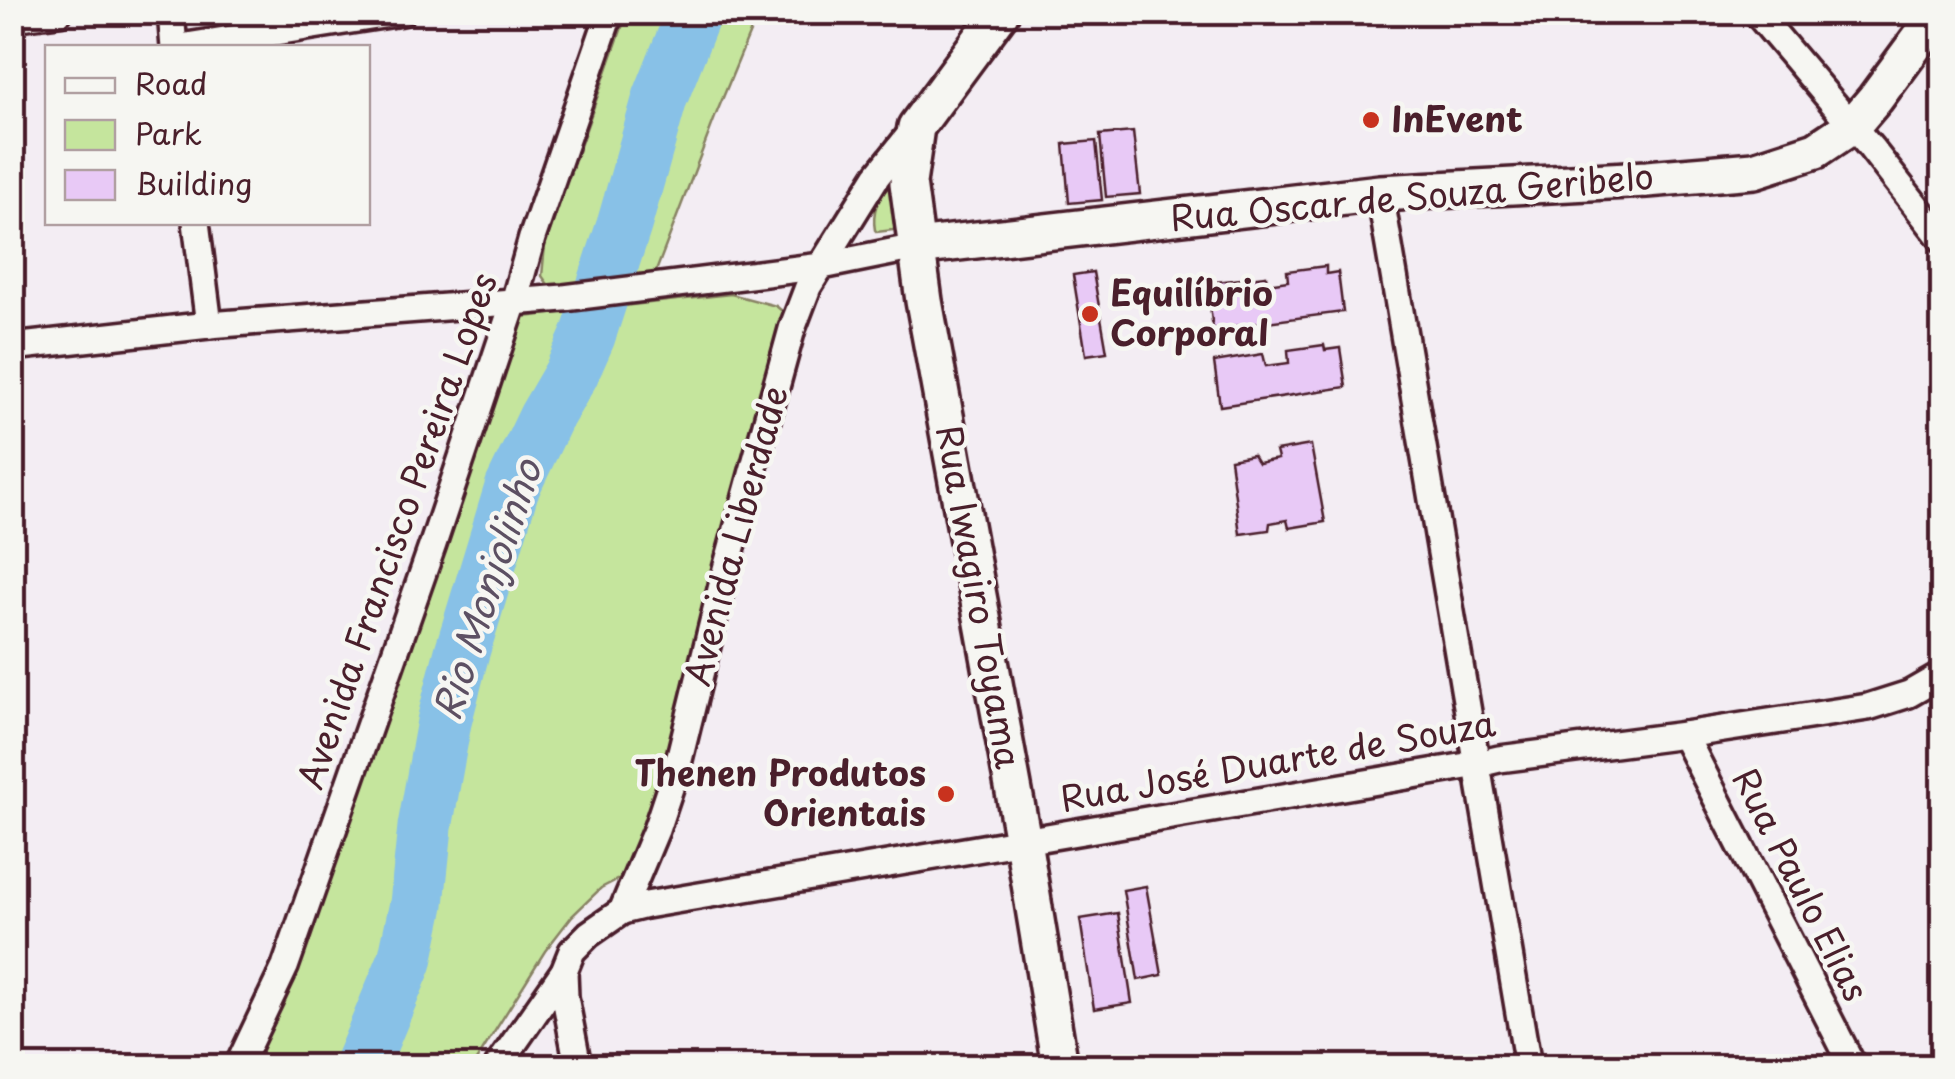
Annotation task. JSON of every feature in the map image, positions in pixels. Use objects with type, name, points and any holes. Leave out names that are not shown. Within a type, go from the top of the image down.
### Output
[{"type":"street","points":[[12,18],[59,12]]},
{"type":"street","points":[[171,12],[174,45]]},
{"type":"street","points":[[193,45],[402,12]]},
{"type":"street","name":"Avenida Francisco Pereira Lopes","points":[[238,1066],[284,966],[433,544],[610,12]]},
{"type":"street","name":"Avenida Liberdade","points":[[622,912],[678,764],[726,569],[792,328],[808,286],[877,176],[1001,12]]},
{"type":"street","points":[[1756,12],[1942,239]]},
{"type":"street","name":"Rua Oscar de Souza Geribelo","points":[[12,347],[209,325],[564,298],[822,266],[916,247],[1380,194],[1754,170],[1816,150],[1852,126],[1939,12]]},
{"type":"street","name":"Rua Iwagiro Toyama","points":[[916,127],[908,183],[924,301],[1024,841],[1060,1066]]},
{"type":"street","points":[[1380,194],[1528,1066]]},
{"type":"street","points":[[196,225],[209,325]]},
{"type":"street","name":"Rua José Duarte de Souza","points":[[622,912],[1500,758],[1684,735],[1890,702],[1942,676]]},
{"type":"street","name":"Rua Paulo Elias","points":[[1684,735],[1854,1066]]},
{"type":"street","points":[[498,1066],[564,971],[572,951],[622,912]]},
{"type":"street","points":[[564,971],[578,1066]]},
{"type":"green space","points":[[627,13],[758,13],[655,274],[552,290],[542,276],[545,245]]},
{"type":"green space","points":[[892,185],[899,225],[877,232],[875,211]]},
{"type":"green space","points":[[731,294],[776,306],[788,316],[695,659],[630,873],[601,888],[572,916],[545,951],[473,1066],[253,1066],[523,317]]},
{"type":"building","points":[[1133,132],[1140,194],[1106,197],[1100,135]]},
{"type":"building","points":[[1096,141],[1102,200],[1069,203],[1064,144]]},
{"type":"building","points":[[1326,266],[1326,274],[1338,272],[1343,312],[1213,329],[1207,283],[1266,276],[1267,284],[1288,281],[1287,271]]},
{"type":"building","name":"Equilíbrio Corporal","points":[[1093,272],[1107,352],[1086,355],[1073,275]]},
{"type":"building","points":[[1324,345],[1325,350],[1340,348],[1346,387],[1220,406],[1214,362],[1263,354],[1266,366],[1289,363],[1288,350]]},
{"type":"building","points":[[1311,445],[1325,522],[1289,528],[1287,520],[1270,523],[1269,530],[1240,534],[1230,459],[1253,455],[1258,463],[1278,459],[1276,451]]},
{"type":"building","points":[[1146,886],[1162,975],[1138,980],[1123,890]]},
{"type":"building","points":[[1118,913],[1132,1003],[1094,1009],[1080,919]]},
{"type":"waterway","name":"Rio Monjolinho","points":[[361,1066],[405,961],[444,722],[512,488],[588,336],[660,98],[694,12]]},
{"type":"place","name":"InEvent","points":[[1371,120]]},
{"type":"place","name":"Equilíbrio Corporal","points":[[1090,314]]},
{"type":"place","name":"Thenen Produtos Orientais","points":[[946,794]]}]
